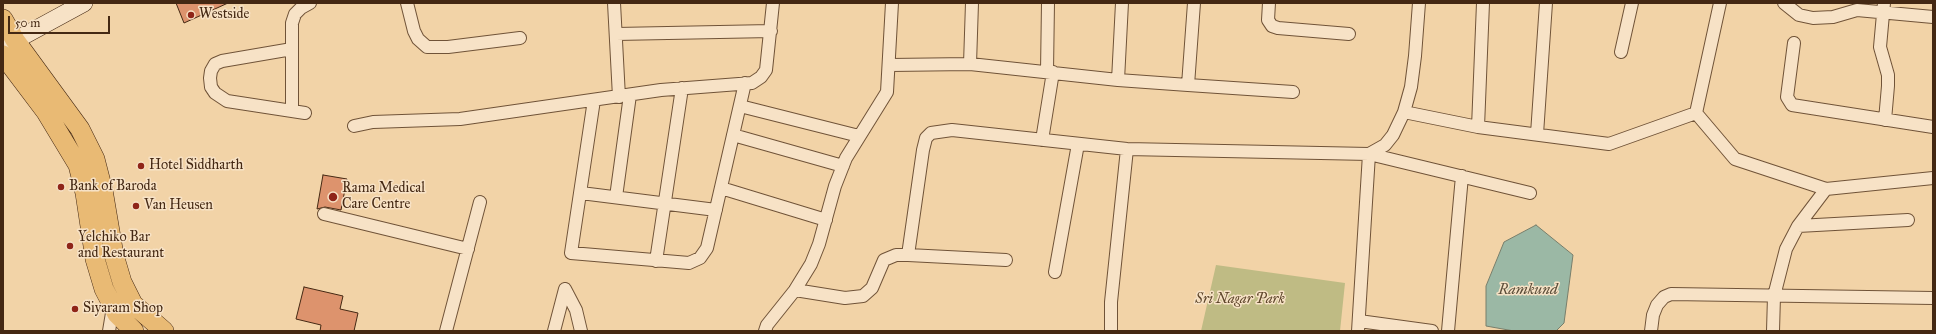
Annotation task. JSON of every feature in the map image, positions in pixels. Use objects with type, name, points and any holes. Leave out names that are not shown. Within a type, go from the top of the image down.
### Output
[{"type":"main road","points":[[3,19],[9,43],[62,103],[80,129],[96,159],[114,255],[122,282],[133,304],[164,331]]},
{"type":"main road","points":[[3,55],[46,112],[78,165],[85,193],[95,259],[104,289],[117,314],[134,331]]},
{"type":"street","points":[[9,43],[84,3]]},
{"type":"street","points":[[292,111],[292,23],[295,14],[301,8],[310,3]]},
{"type":"street","points":[[407,3],[414,31],[418,39],[427,47],[448,47],[520,38]]},
{"type":"street","points":[[614,3],[616,34],[624,96],[616,197]]},
{"type":"street","points":[[354,126],[373,122],[460,119],[682,88],[752,82],[761,77],[766,70],[773,3]]},
{"type":"street","points":[[765,331],[780,307],[795,290],[811,264],[843,166],[859,136],[887,92],[890,65],[892,3]]},
{"type":"street","points":[[970,64],[972,3]]},
{"type":"street","points":[[1042,140],[1050,71],[1048,3]]},
{"type":"street","points":[[1118,80],[1122,3]]},
{"type":"street","points":[[1188,85],[1194,3]]},
{"type":"street","points":[[1270,3],[1268,20],[1272,26],[1278,28],[1349,34]]},
{"type":"street","points":[[1369,154],[1385,145],[1393,135],[1404,112],[1411,87],[1416,56],[1419,3]]},
{"type":"street","points":[[1478,127],[1483,3]]},
{"type":"street","points":[[1537,134],[1546,3]]},
{"type":"street","points":[[1621,52],[1632,3]]},
{"type":"street","points":[[1696,113],[1720,3]]},
{"type":"street","points":[[1784,3],[1799,14],[1813,18],[1833,17],[1857,10],[1883,7],[1933,17]]},
{"type":"street","points":[[1883,7],[1880,47],[1888,75],[1885,120]]},
{"type":"street","points":[[616,34],[771,31]]},
{"type":"street","points":[[1794,43],[1787,97],[1792,105],[1933,127]]},
{"type":"street","points":[[292,49],[222,61],[215,64],[211,70],[211,87],[215,93],[227,101],[306,114]]},
{"type":"street","points":[[890,65],[970,64],[1050,71],[1118,80],[1293,92]]},
{"type":"street","points":[[594,100],[571,253],[689,263],[700,258],[707,248],[745,83]]},
{"type":"street","points":[[656,261],[682,88]]},
{"type":"street","points":[[740,106],[859,136]]},
{"type":"street","points":[[1404,112],[1478,127],[1609,144],[1696,113]]},
{"type":"street","points":[[1696,113],[1735,159],[1826,189],[1933,178]]},
{"type":"street","points":[[908,255],[926,138],[931,133],[952,130],[1127,149],[1369,154],[1530,193]]},
{"type":"street","points":[[733,135],[843,166]]},
{"type":"street","points":[[1055,272],[1078,144]]},
{"type":"street","points":[[1111,331],[1111,302],[1127,149]]},
{"type":"street","points":[[1369,154],[1359,326],[1432,331]]},
{"type":"street","points":[[1448,331],[1462,176]]},
{"type":"street","points":[[721,188],[826,220]]},
{"type":"street","points":[[1773,331],[1774,296],[1786,249],[1798,226],[1826,189]]},
{"type":"street","points":[[581,193],[716,210]]},
{"type":"street","points":[[446,331],[480,202]]},
{"type":"street","points":[[324,214],[468,249]]},
{"type":"street","points":[[1798,226],[1908,220]]},
{"type":"street","points":[[795,290],[845,298],[863,296],[872,288],[884,260],[896,255],[1006,260]]},
{"type":"street","points":[[554,331],[565,289],[576,310],[581,331]]},
{"type":"street","points":[[1651,331],[1653,315],[1657,304],[1664,297],[1672,294],[1933,298]]},
{"type":"street","points":[[109,331],[113,307]]},
{"type":"green space","name":"Sri Nagar Park","points":[[1216,265],[1345,283],[1340,331],[1201,331]]},
{"type":"water","name":"Ramkund","points":[[1536,225],[1573,255],[1564,323],[1556,331],[1514,331],[1486,326],[1486,286],[1504,242]]},
{"type":"building","name":"Westside","points":[[176,3],[228,3],[184,23]]},
{"type":"building","points":[[323,175],[347,179],[341,210],[325,207],[317,209]]},
{"type":"building","points":[[304,287],[343,296],[340,309],[358,313],[354,331],[320,331],[321,325],[296,319]]},
{"type":"place","name":"Westside","points":[[191,15]]},
{"type":"place","name":"Hotel Siddharth","points":[[141,166]]},
{"type":"place","name":"Bank of Baroda","points":[[61,187]]},
{"type":"place","name":"Rama Medical Care Centre","points":[[333,197]]},
{"type":"place","name":"Van Heusen","points":[[136,206]]},
{"type":"place","name":"Yelchiko Bar and Restaurant","points":[[70,246]]},
{"type":"place","name":"Siyaram Shop","points":[[75,309]]}]
